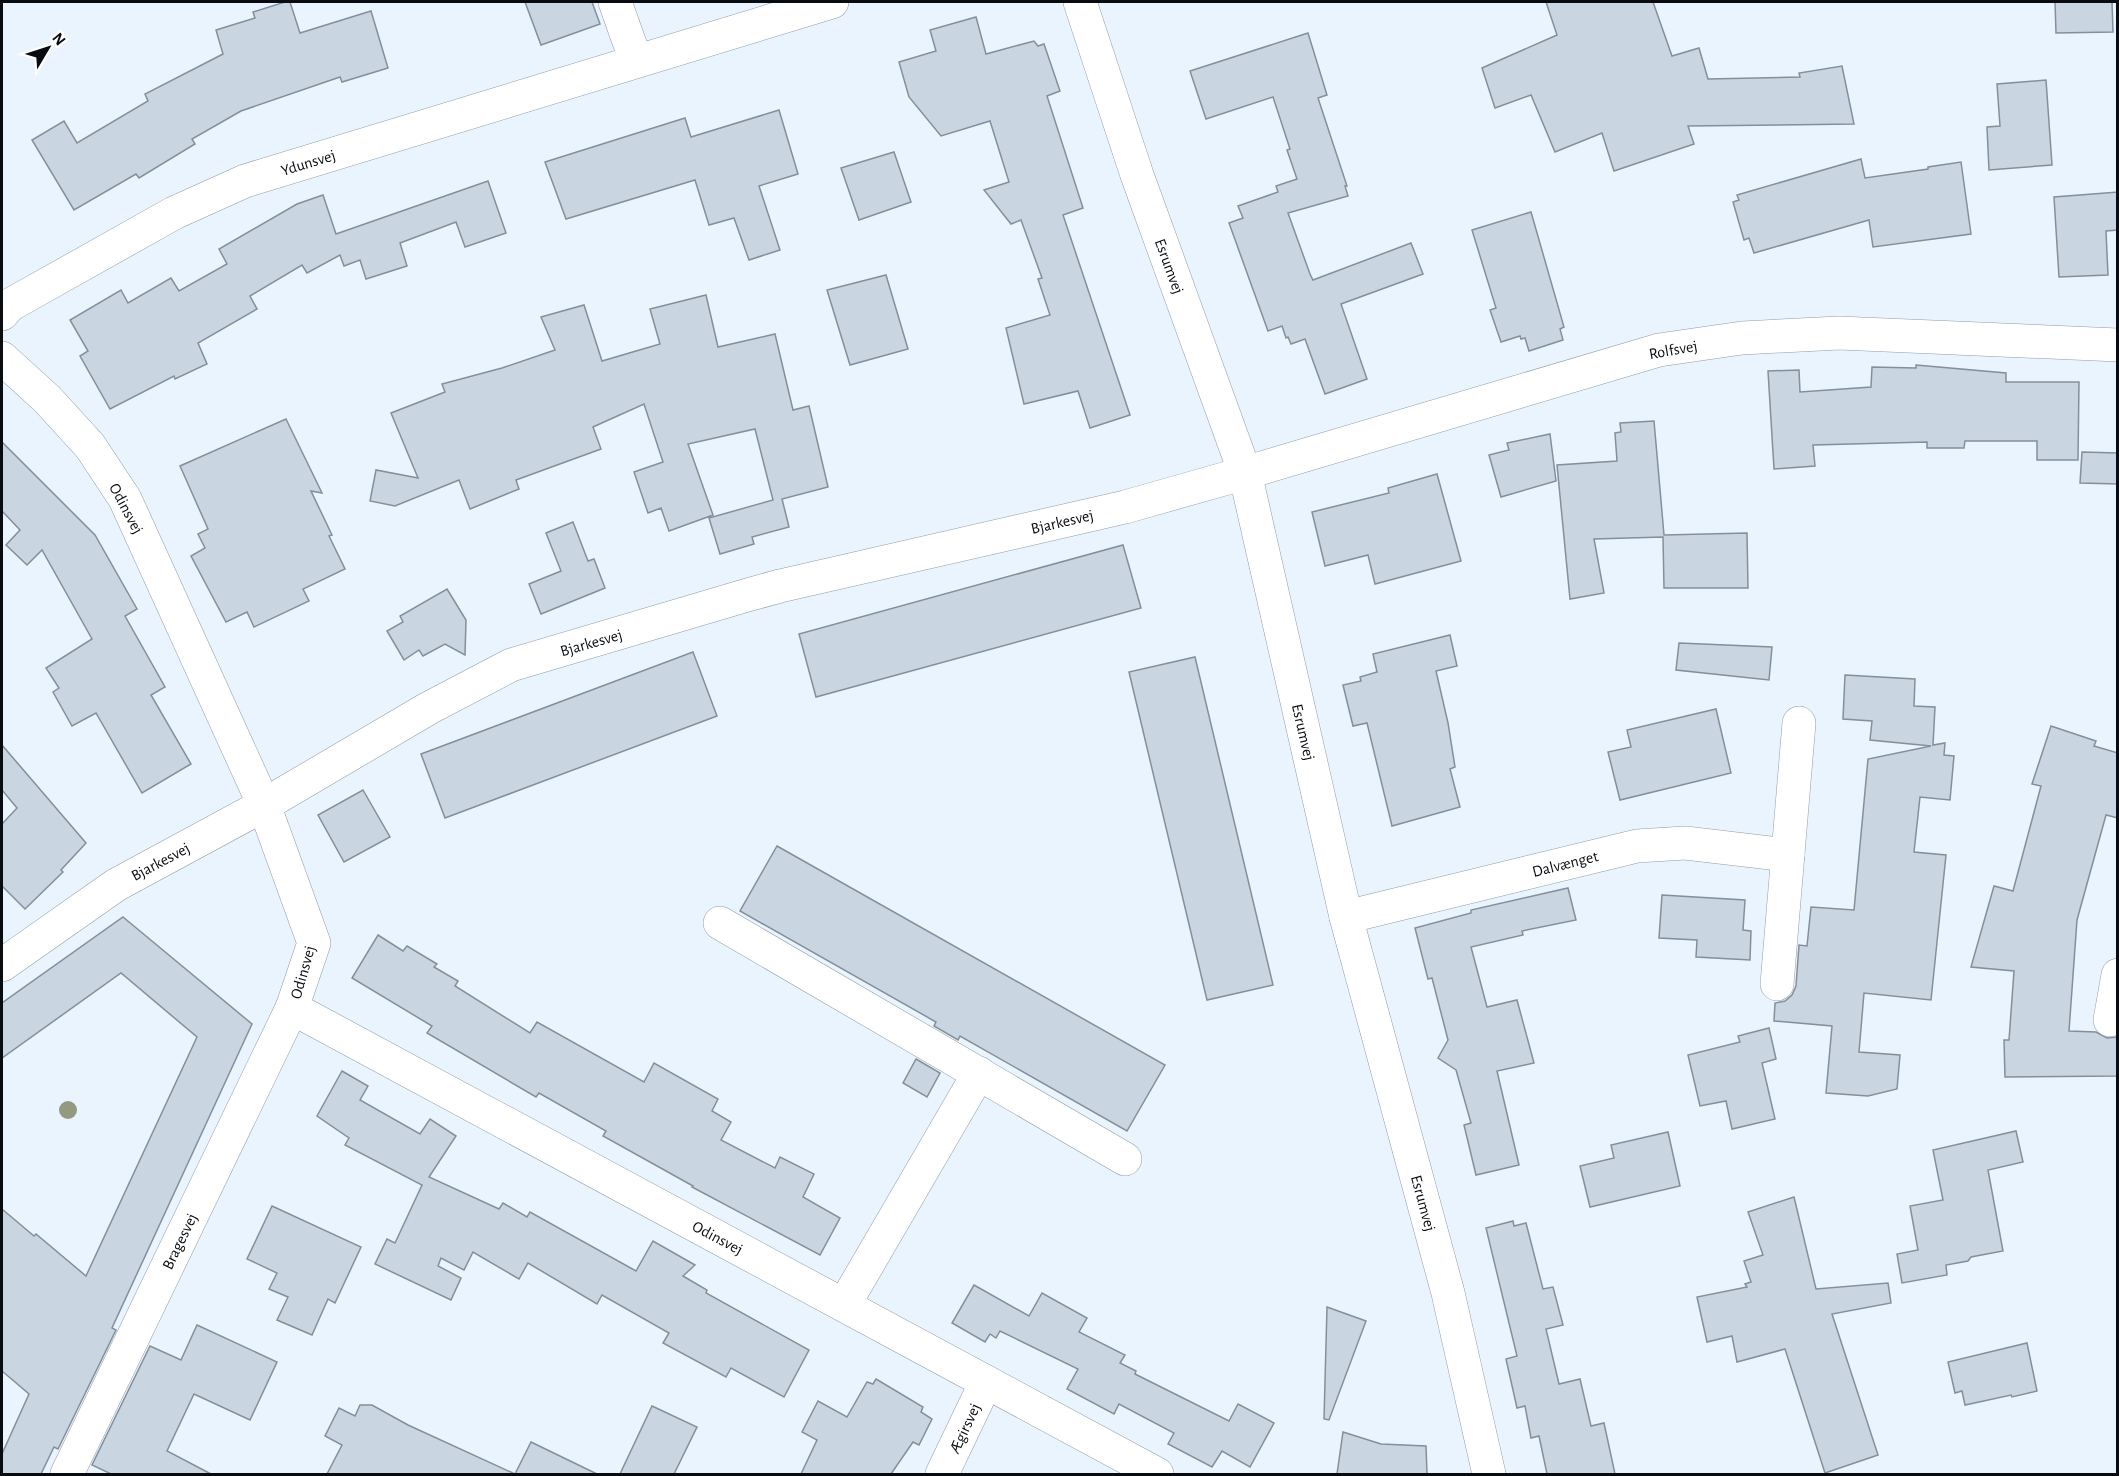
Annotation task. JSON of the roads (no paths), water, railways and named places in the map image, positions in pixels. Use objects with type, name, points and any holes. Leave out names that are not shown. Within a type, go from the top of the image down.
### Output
[{"type":"street","points":[[615,2],[636,61]]},
{"type":"street","name":"Ydunsvej","points":[[2,314],[10,305],[174,213],[245,181],[832,2]]},
{"type":"street","name":"Esrumvej","points":[[1080,2],[1137,175],[1245,473],[1346,917],[1448,1293],[1489,1474]]},
{"type":"street","name":"Rolfsvej","points":[[1245,473],[1659,350],[1742,338],[1839,333],[2118,345]]},
{"type":"street","name":"Odinsvej","points":[[2,358],[47,399],[90,446],[125,500],[264,805],[314,944],[292,1008],[1157,1474]]},
{"type":"street","name":"Bjarkesvej","points":[[8,951],[116,885],[264,805],[429,708],[511,665],[780,586],[1125,507],[1245,473]]},
{"type":"street","points":[[1777,984],[1800,723]]},
{"type":"street","name":"Dalvænget","points":[[1346,917],[1637,846],[1685,843],[1788,855]]},
{"type":"street","points":[[720,922],[1125,1159]]},
{"type":"street","points":[[2110,1020],[2118,975]]},
{"type":"street","name":"Bragesvej","points":[[68,1474],[292,1008]]},
{"type":"street","points":[[844,1305],[979,1073]]},
{"type":"street","name":"Ægirsvej","points":[[942,1474],[986,1382]]}]
